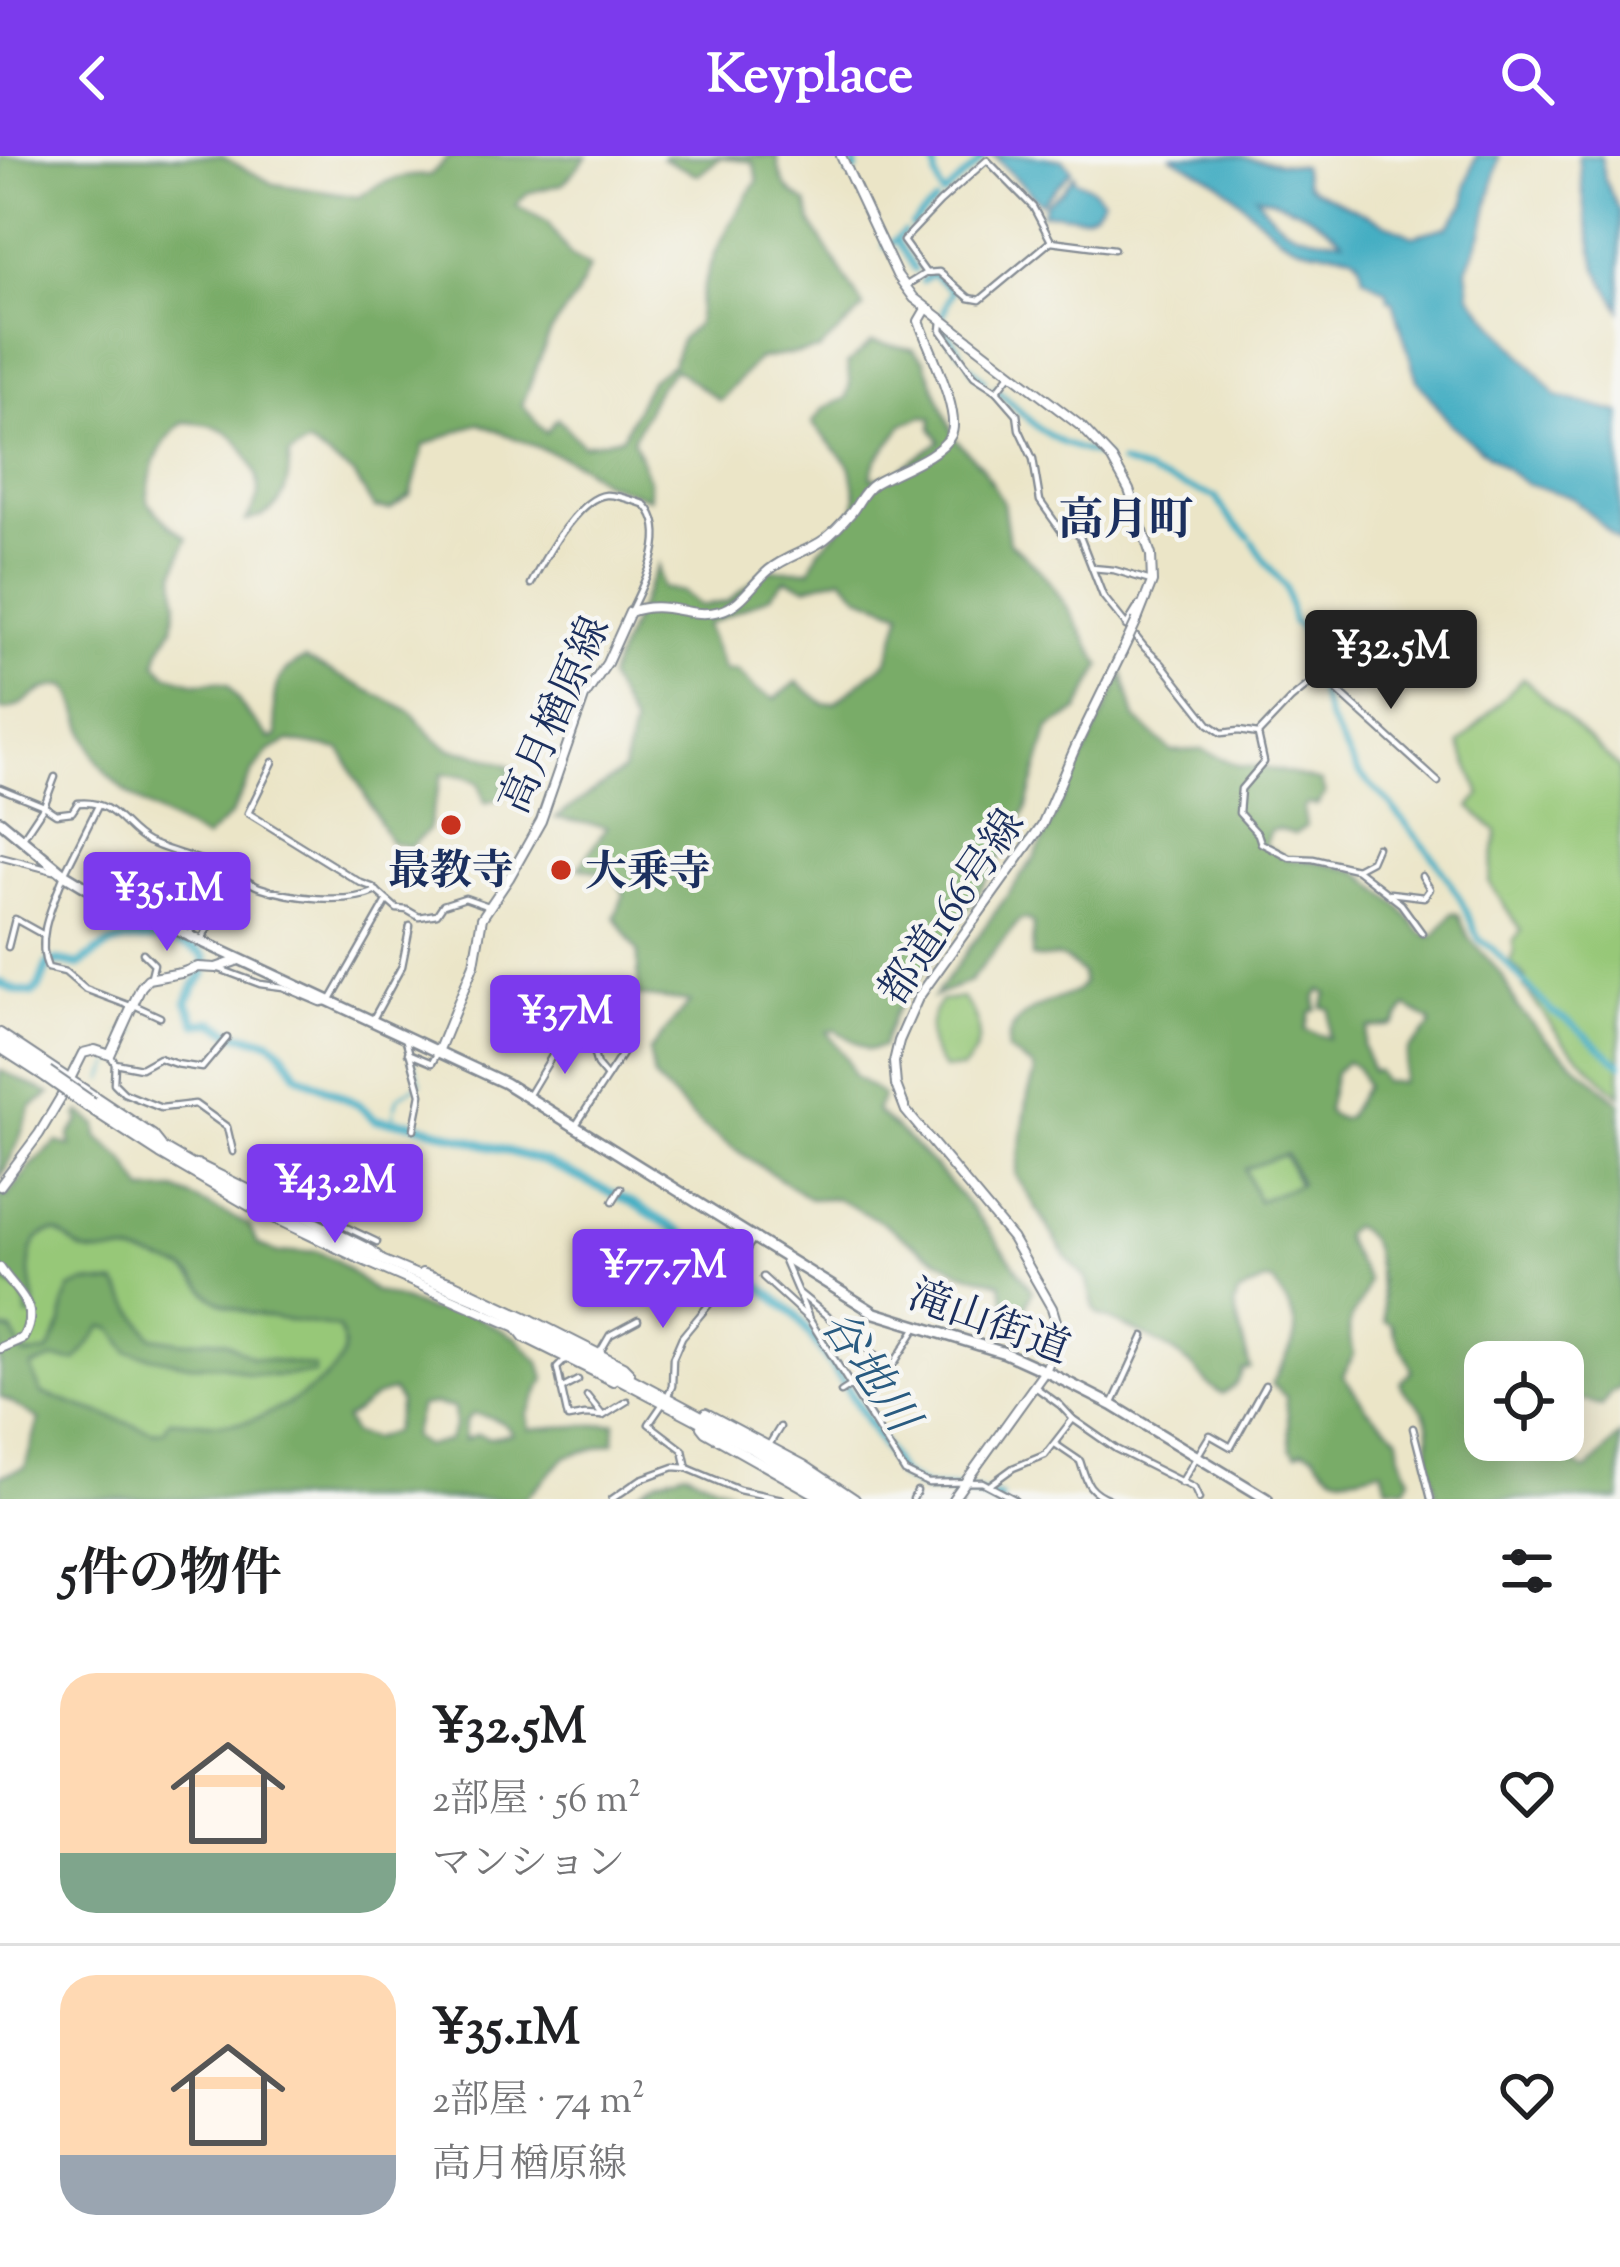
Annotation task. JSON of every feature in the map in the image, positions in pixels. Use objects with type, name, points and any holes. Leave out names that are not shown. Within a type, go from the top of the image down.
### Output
[{"type":"highway","name":"滝山街道","points":[[0,821],[87,888],[528,1096],[875,1313],[1046,1371],[1268,1499]]},
{"type":"main road","points":[[841,156],[905,286],[926,309],[1082,427],[1112,459],[1147,541],[1152,582]]},
{"type":"main road","name":"高月楢原線","points":[[438,1052],[474,964],[482,919],[541,821],[584,698],[607,663],[630,612],[646,605],[705,614],[728,608],[767,571],[823,541],[874,484],[922,460],[951,435],[952,416],[920,326],[926,309]]},
{"type":"main road","name":"都道166号線","points":[[1046,1371],[1057,1343],[1052,1308],[1012,1238],[906,1111],[894,1062],[918,998],[1042,825],[1152,582]]},
{"type":"main road","points":[[0,1186],[38,1134],[84,1051],[95,1050],[113,1059],[147,980],[239,960]]},
{"type":"main road","points":[[0,1040],[188,1171],[283,1223],[516,1327],[638,1390]]},
{"type":"main road","points":[[0,1040],[69,1079],[152,1135],[163,1148]]},
{"type":"main road","points":[[91,1105],[260,1204],[520,1321],[634,1379],[698,1422],[834,1499]]},
{"type":"main road","points":[[178,1158],[350,1236],[384,1262]]},
{"type":"main road","points":[[0,1268],[28,1304],[31,1317],[23,1338],[0,1348]]},
{"type":"main road","points":[[398,1268],[452,1283],[532,1320],[625,1368],[634,1379]]},
{"type":"main road","points":[[516,1327],[524,1337],[604,1378],[717,1417],[815,1471],[852,1499]]},
{"type":"main road","points":[[954,1497],[1046,1371]]},
{"type":"main road","points":[[687,1407],[852,1499]]},
{"type":"main road","points":[[698,1422],[705,1432],[808,1495],[824,1499]]},
{"type":"street","points":[[926,273],[902,241],[987,160],[1033,207],[1051,241]]},
{"type":"street","points":[[905,286],[926,273],[939,272],[969,298],[980,300],[1051,241],[1114,249]]},
{"type":"street","points":[[942,321],[941,330],[974,376],[1017,414],[1033,459],[1042,506],[1062,532],[1080,537],[1097,588],[1126,626],[1216,730],[1258,734]]},
{"type":"street","points":[[997,392],[1011,373]]},
{"type":"street","points":[[531,584],[555,542],[590,502],[606,495],[643,502],[656,521],[653,551],[650,570],[630,612]]},
{"type":"street","points":[[1092,568],[1152,582]]},
{"type":"street","points":[[1126,626],[1144,605]]},
{"type":"street","points":[[1258,734],[1319,676],[1438,782]]},
{"type":"street","points":[[1258,734],[1264,762],[1240,790],[1239,813],[1262,844],[1287,857],[1356,869],[1401,904],[1422,933]]},
{"type":"street","points":[[273,762],[248,813],[419,917],[437,914],[442,905],[465,898],[488,906]]},
{"type":"street","points":[[22,839],[44,806],[55,777]]},
{"type":"street","points":[[0,788],[56,814],[72,812],[83,802],[98,806],[122,818],[144,840],[290,897],[364,896],[377,891]]},
{"type":"street","points":[[98,806],[64,874],[44,935],[43,955],[47,966],[64,972],[85,989],[160,1017]]},
{"type":"street","points":[[1356,869],[1371,861],[1377,847]]},
{"type":"street","points":[[0,857],[64,874]]},
{"type":"street","points":[[1385,893],[1424,897],[1430,889],[1422,876]]},
{"type":"street","points":[[209,967],[260,985],[283,987],[321,1003],[330,1001],[386,901]]},
{"type":"street","points":[[195,939],[207,903]]},
{"type":"street","points":[[195,939],[216,910]]},
{"type":"street","points":[[8,947],[15,919],[44,935]]},
{"type":"street","points":[[0,922],[13,927]]},
{"type":"street","points":[[372,1022],[402,966],[410,926]]},
{"type":"street","points":[[143,953],[154,964],[147,980]]},
{"type":"street","points":[[576,1125],[624,1051],[628,1020]]},
{"type":"street","points":[[588,1034],[597,1065],[608,1077]]},
{"type":"street","points":[[528,1096],[564,1036]]},
{"type":"street","points":[[405,1037],[421,1094],[415,1125]]},
{"type":"street","points":[[227,1038],[202,1068],[159,1058],[141,1068],[113,1059],[113,1080],[119,1090],[161,1108],[198,1106],[227,1127],[232,1152]]},
{"type":"street","points":[[408,1053],[433,1063],[438,1052]]},
{"type":"street","points":[[614,1200],[620,1189]]},
{"type":"street","points":[[313,1211],[350,1236],[377,1242]]},
{"type":"street","points":[[687,1468],[683,1450],[649,1424],[672,1386],[673,1358],[682,1337],[754,1238]]},
{"type":"street","points":[[781,1255],[847,1389],[905,1472],[928,1484],[990,1485],[1014,1499]]},
{"type":"street","points":[[798,1291],[807,1273]]},
{"type":"street","points":[[763,1277],[809,1318]]},
{"type":"street","points":[[798,1291],[891,1368],[917,1328]]},
{"type":"street","points":[[599,1354],[610,1335],[638,1320]]},
{"type":"street","points":[[1112,1406],[1144,1336]]},
{"type":"street","points":[[567,1358],[557,1368],[568,1418],[603,1416],[627,1401]]},
{"type":"street","points":[[561,1388],[578,1380]]},
{"type":"street","points":[[1180,1483],[1210,1435],[1231,1447],[1265,1385]]},
{"type":"street","points":[[1034,1386],[1116,1449],[1194,1488],[1199,1499]]},
{"type":"street","points":[[587,1396],[603,1416]]},
{"type":"street","points":[[990,1485],[1013,1468],[1045,1455],[1073,1419]]},
{"type":"street","points":[[769,1445],[780,1427]]},
{"type":"street","points":[[1413,1428],[1431,1499]]},
{"type":"street","points":[[1055,1444],[1080,1461],[1083,1478],[1095,1494],[1108,1499]]},
{"type":"street","points":[[612,1499],[641,1479],[674,1467],[782,1499]]},
{"type":"street","points":[[913,1499],[917,1491]]},
{"type":"green space","points":[[0,156],[221,156],[274,184],[359,197],[392,180],[430,175],[450,156],[587,156],[563,184],[527,193],[516,205],[547,222],[571,256],[589,267],[577,295],[551,330],[522,405],[546,433],[557,418],[583,445],[622,437],[651,379],[672,365],[681,339],[697,324],[704,284],[718,248],[758,180],[753,162],[721,157],[698,175],[662,158],[665,156],[777,156],[785,184],[807,203],[812,224],[864,308],[819,350],[758,359],[720,401],[675,369],[658,387],[633,439],[649,480],[649,498],[478,423],[424,445],[411,495],[390,510],[374,508],[354,475],[308,444],[289,455],[286,489],[276,506],[246,521],[258,490],[246,453],[226,432],[183,422],[156,458],[147,502],[187,538],[175,572],[173,627],[156,663],[166,674],[196,683],[228,685],[270,739],[277,737],[274,701],[278,681],[305,659],[410,711],[450,749],[513,767],[503,785],[503,798],[485,803],[479,783],[442,774],[428,830],[410,847],[390,842],[341,750],[289,741],[269,751],[231,815],[205,839],[144,805],[106,772],[92,751],[66,686],[46,689],[0,710]]},
{"type":"green space","points":[[872,342],[912,349],[924,360],[955,439],[982,467],[1003,502],[1009,543],[1051,583],[1101,665],[1078,711],[1049,728],[1026,810],[1008,846],[895,1013],[882,1047],[868,1050],[835,1030],[827,1032],[854,1076],[883,1095],[876,1111],[960,1195],[1032,1291],[1021,1320],[1008,1319],[1001,1283],[962,1272],[835,1198],[810,1199],[703,1127],[654,1078],[649,1051],[690,1002],[638,996],[638,952],[615,917],[624,894],[612,871],[579,867],[607,827],[556,818],[623,771],[633,726],[608,678],[658,565],[662,588],[683,592],[700,606],[727,602],[766,570],[810,570],[819,550],[854,513],[851,468],[812,423],[824,408],[846,398],[847,364]],"holes":[[[923,416],[932,418],[931,428],[940,441],[898,470],[871,478],[875,463],[903,424]],[[842,577],[860,596],[902,612],[888,660],[835,703],[824,704],[797,682],[775,699],[756,690],[737,671],[724,671],[706,625],[770,596],[786,579],[806,587]]]},
{"type":"green space","points":[[1123,674],[1135,718],[1171,751],[1203,750],[1240,766],[1321,782],[1325,794],[1317,805],[1303,808],[1306,826],[1295,834],[1270,831],[1264,845],[1288,859],[1357,871],[1431,937],[1452,913],[1458,914],[1469,938],[1502,975],[1517,1007],[1547,1040],[1620,1103],[1620,1388],[1602,1406],[1584,1400],[1584,1341],[1464,1341],[1464,1461],[1569,1461],[1585,1470],[1620,1435],[1620,1499],[1437,1499],[1427,1418],[1400,1382],[1412,1371],[1410,1364],[1392,1325],[1384,1321],[1374,1248],[1353,1226],[1344,1234],[1346,1243],[1368,1281],[1350,1321],[1354,1354],[1343,1375],[1368,1410],[1398,1436],[1410,1477],[1405,1488],[1387,1486],[1382,1469],[1344,1476],[1328,1470],[1314,1453],[1303,1450],[1296,1454],[1291,1449],[1286,1397],[1272,1384],[1295,1333],[1291,1312],[1273,1282],[1238,1294],[1234,1306],[1250,1368],[1242,1370],[1235,1385],[1222,1394],[1176,1354],[1098,1314],[1086,1279],[1065,1255],[1016,1175],[1035,1074],[1033,1067],[1008,1051],[1013,1027],[1021,1018],[1077,991],[1083,984],[1082,973],[1060,957],[1032,957],[1033,923],[1026,919],[1020,920],[970,981],[934,997],[1035,857]],"holes":[[[1320,990],[1327,994],[1322,1007],[1330,1009],[1328,1038],[1305,1030]],[[1407,1007],[1431,1026],[1408,1050],[1401,1082],[1383,1082],[1378,1071],[1371,1071],[1363,1045],[1368,1028],[1393,1025]],[[1346,1062],[1358,1071],[1365,1086],[1347,1117],[1341,1119],[1327,1110],[1335,1073]],[[1286,1154],[1300,1184],[1258,1201],[1245,1169]]]},
{"type":"green space","points":[[1523,678],[1620,769],[1620,1096],[1563,1041],[1524,987],[1526,978],[1510,962],[1513,941],[1521,931],[1489,882],[1497,832],[1470,807],[1481,795],[1459,744]]},
{"type":"green space","points":[[962,998],[974,1015],[978,1043],[962,1069],[944,1069],[930,1044],[932,1018],[941,1001]]},
{"type":"green space","points":[[0,1070],[50,1094],[31,1107],[0,1179]]},
{"type":"green space","points":[[80,1112],[97,1125],[98,1137],[126,1162],[144,1191],[176,1190],[249,1225],[257,1244],[278,1253],[316,1251],[335,1259],[374,1291],[429,1311],[464,1310],[516,1338],[539,1362],[545,1379],[527,1415],[529,1429],[615,1423],[614,1443],[567,1456],[524,1499],[0,1499],[0,1476],[25,1467],[39,1420],[0,1396],[0,1329],[12,1331],[25,1355],[48,1352],[62,1324],[70,1289],[86,1282],[116,1284],[152,1337],[183,1342],[211,1339],[252,1357],[315,1367],[314,1374],[277,1376],[248,1374],[224,1365],[190,1365],[128,1352],[113,1329],[103,1326],[76,1361],[54,1359],[31,1367],[41,1393],[154,1432],[164,1431],[170,1420],[229,1424],[259,1417],[327,1377],[343,1353],[339,1328],[230,1307],[181,1268],[128,1253],[88,1252],[56,1232],[41,1236],[34,1244],[30,1267],[37,1314],[27,1315],[24,1295],[0,1278],[0,1181],[7,1197],[57,1142],[71,1146],[69,1136],[80,1121]],"holes":[[[393,1391],[400,1402],[393,1432],[372,1439],[353,1434],[345,1419]],[[420,1406],[454,1408],[455,1426],[448,1441],[426,1446],[412,1437]],[[473,1414],[484,1416],[501,1422],[512,1434],[489,1438],[477,1434],[464,1440],[465,1422]]]},
{"type":"green space","points":[[1284,1154],[1299,1186],[1257,1201],[1245,1169]]},
{"type":"green space","points":[[43,1219],[135,1245],[361,1337],[335,1404],[173,1441],[0,1393],[0,1278],[7,1284],[18,1269]]},
{"type":"green space","points":[[685,1471],[738,1494],[739,1499],[628,1499],[656,1480]]},
{"type":"water","points":[[994,156],[1063,160],[1072,170],[1041,203]]},
{"type":"water","points":[[1170,156],[1231,156],[1302,166],[1306,184],[1313,189],[1413,236],[1447,227],[1465,204],[1476,156],[1499,156],[1482,233],[1467,269],[1470,295],[1557,396],[1620,413],[1620,542],[1572,497],[1526,484],[1450,423],[1417,380],[1393,301],[1387,291],[1363,277],[1355,257],[1292,243],[1221,184]],"holes":[[[1256,195],[1313,217],[1342,240],[1314,237],[1282,225]]]},
{"type":"water","points":[[1578,156],[1601,156],[1605,180],[1620,212],[1620,309],[1597,269]]},
{"type":"water","points":[[1075,173],[1074,179],[1103,199],[1098,208],[1084,216],[1042,214],[1046,203]]},
{"type":"waterway","points":[[849,173],[856,170],[854,156]]},
{"type":"waterway","points":[[932,156],[936,173]]},
{"type":"waterway","points":[[936,177],[943,196],[983,159],[980,156]]},
{"type":"waterway","points":[[911,226],[936,202]]},
{"type":"waterway","points":[[884,244],[886,247],[904,232]]},
{"type":"waterway","points":[[896,239],[915,270]]},
{"type":"waterway","points":[[922,281],[932,274],[952,290],[942,317]]},
{"type":"waterway","points":[[945,329],[961,352]]},
{"type":"waterway","points":[[970,366],[984,381]]},
{"type":"waterway","points":[[995,388],[1038,428],[1062,443],[1105,458]]},
{"type":"waterway","points":[[1121,463],[1149,473]]},
{"type":"waterway","points":[[1153,476],[1216,497],[1249,537]]},
{"type":"waterway","points":[[1253,542],[1285,586]]},
{"type":"waterway","points":[[1286,588],[1293,622],[1300,627],[1308,657]]},
{"type":"waterway","points":[[1307,660],[1314,677]]},
{"type":"waterway","points":[[1316,681],[1328,718],[1356,769]]},
{"type":"waterway","points":[[1358,772],[1389,803]]},
{"type":"waterway","points":[[1392,807],[1435,859],[1479,939],[1553,1013],[1620,1064]]},
{"type":"waterway","name":"谷地川","points":[[0,983],[32,993],[48,964],[79,965],[122,941],[161,940],[197,950],[205,957],[204,974],[187,1002],[197,1024],[213,1022],[235,1034],[269,1041],[298,1075],[359,1105],[375,1120],[411,1123],[545,1162],[633,1203],[736,1267],[796,1315],[901,1475],[926,1489],[1000,1499]]},
{"type":"waterway","points":[[122,1034],[137,1032]]},
{"type":"waterway","points":[[413,1059],[421,1083]]},
{"type":"waterway","points":[[104,1079],[112,1063]]},
{"type":"waterway","points":[[395,1107],[398,1097],[415,1086]]},
{"type":"waterway","points":[[394,1112],[394,1122]]},
{"type":"place","name":"最教寺","points":[[451,825]]},
{"type":"place","name":"大乗寺","points":[[561,870]]},
{"type":"district","name":"高月町","points":[[1126,518]]}]
